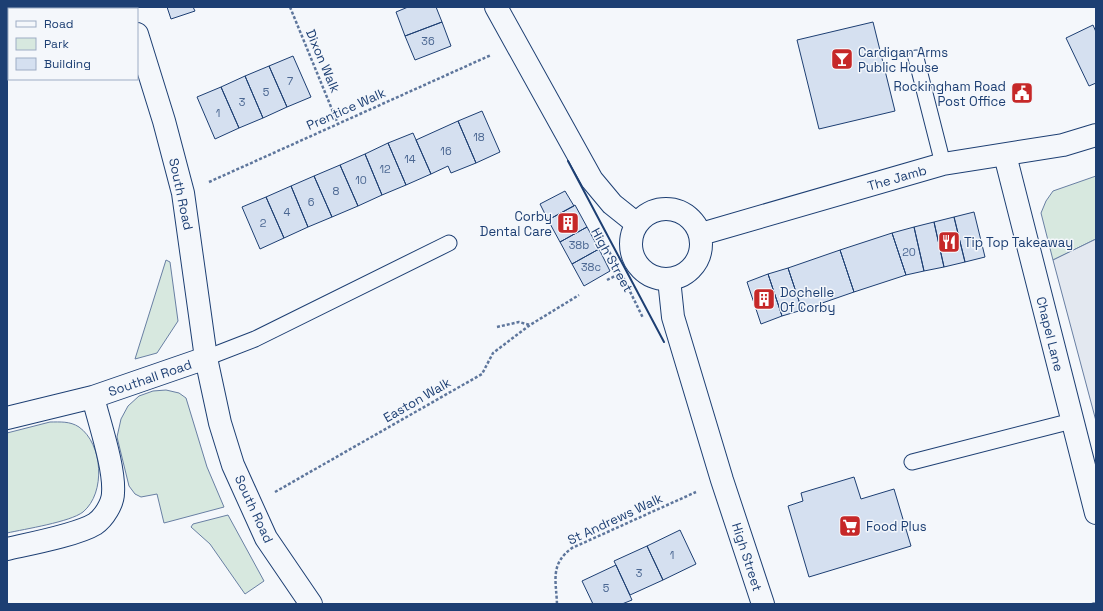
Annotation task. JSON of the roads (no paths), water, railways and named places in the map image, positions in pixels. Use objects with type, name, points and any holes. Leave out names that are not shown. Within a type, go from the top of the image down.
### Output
[{"type":"street","points":[[496,7],[592,180],[612,204],[637,224]]},
{"type":"street","name":"South Road","points":[[138,37],[164,121],[183,193],[206,358],[220,423],[250,506],[266,538],[312,604]]},
{"type":"street","name":"The Jamb","points":[[700,234],[943,164],[1064,145],[1096,135]]},
{"type":"street","name":"Chapel Lane","points":[[1005,155],[1096,513]]},
{"type":"street","points":[[667,208],[678,210],[688,215],[696,224],[702,244],[700,255],[696,264],[679,277],[669,279],[658,278],[648,274],[639,266],[633,256],[631,245],[637,224],[650,212],[667,208]]},
{"type":"street","name":"High Street","points":[[669,279],[673,317],[722,480],[763,604]]},
{"type":"street","name":"Southall Road","points":[[7,418],[93,397],[206,358]]},
{"type":"street","name":"Southall Road","points":[[7,549],[73,532],[96,523],[108,509],[113,494],[112,476],[93,397]]},
{"type":"lane","points":[[916,58],[943,164]]},
{"type":"lane","points":[[206,358],[255,339],[449,243]]},
{"type":"lane","points":[[912,462],[1072,421]]},
{"type":"place","name":"Cardigan Arms Public House","points":[[842,59]]},
{"type":"place","name":"Rockingham Road Post Office","points":[[1022,93]]},
{"type":"place","name":"Corby Dental Care","points":[[568,223]]},
{"type":"place","name":"Tip Top Takeaway","points":[[949,242]]},
{"type":"place","name":"Dochelle Of Corby","points":[[764,299]]},
{"type":"place","name":"Food Plus","points":[[850,526]]}]
